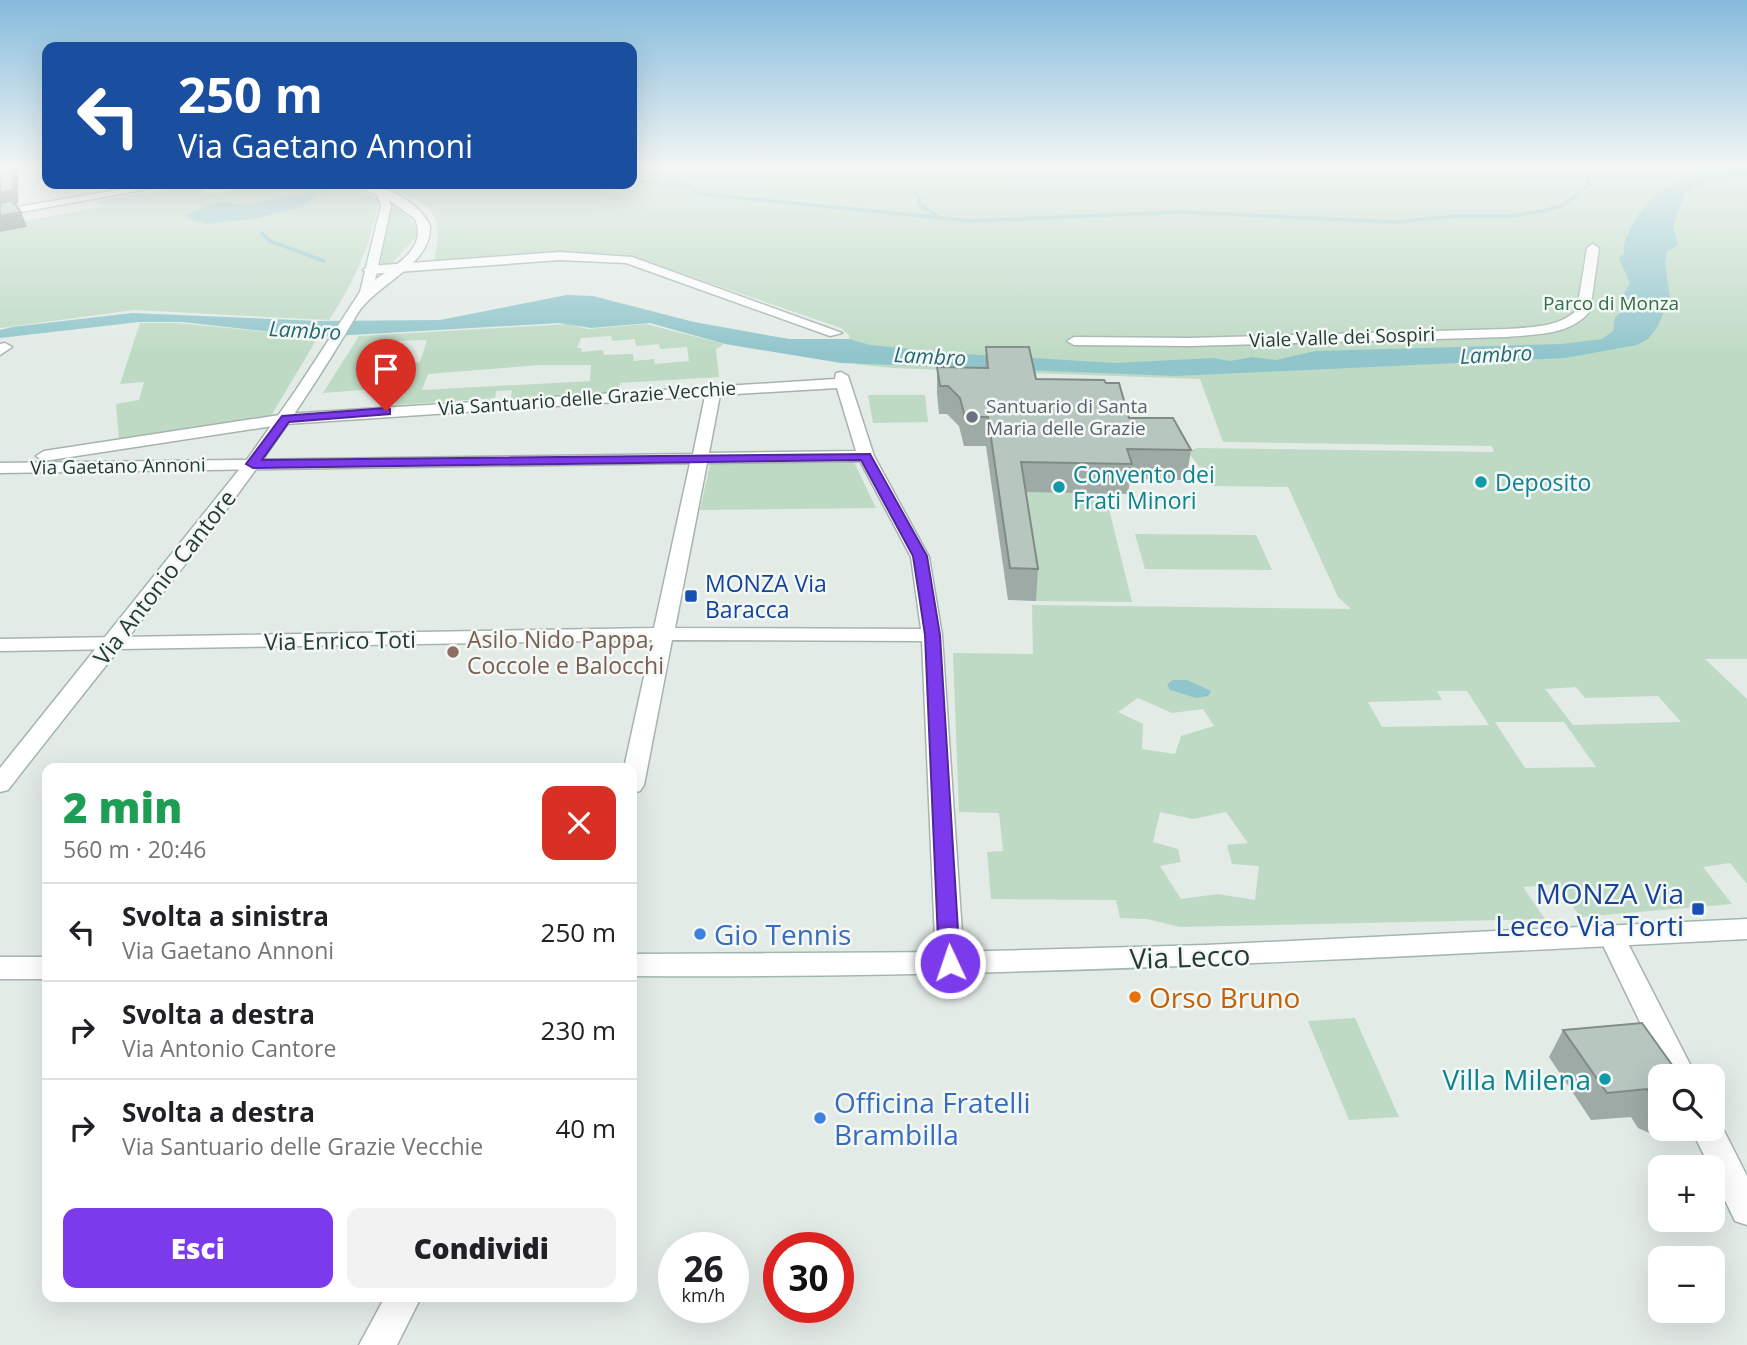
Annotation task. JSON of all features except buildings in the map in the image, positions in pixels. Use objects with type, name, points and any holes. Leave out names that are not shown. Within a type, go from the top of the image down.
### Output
[{"type":"street","points":[[366,292],[380,230]]},
{"type":"street","points":[[366,292],[414,255],[425,238],[424,230]]},
{"type":"street","name":"Viale Valle dei Sospiri","points":[[1074,341],[1190,342],[1506,333],[1553,327],[1577,318],[1583,311],[1592,248]]},
{"type":"street","points":[[369,270],[560,256],[628,260],[835,333]]},
{"type":"street","name":"Via Antonio Cantore","points":[[0,784],[253,464],[286,419],[366,292]]},
{"type":"street","name":"Via Santuario delle Grazie Vecchie","points":[[0,465],[286,419],[841,379],[866,456]]},
{"type":"street","points":[[637,763],[714,389]]},
{"type":"street","points":[[866,456],[920,556],[933,635],[950,963]]},
{"type":"street","name":"Via Gaetano Annoni","points":[[0,465],[866,456]]},
{"type":"street","name":"Via Enrico Toti","points":[[0,645],[663,634],[933,635]]},
{"type":"street","name":"Via Lecco","points":[[637,964],[950,963],[1206,956],[1747,929]]},
{"type":"street","points":[[1611,935],[1675,1064]]},
{"type":"street","points":[[0,968],[42,968]]},
{"type":"street","points":[[1713,1141],[1747,1210]]},
{"type":"street","points":[[377,1345],[401,1302]]},
{"type":"green space","points":[[12,230],[372,230],[360,263],[329,320],[134,310],[0,328],[0,232]]},
{"type":"green space","points":[[387,230],[416,230],[416,237],[391,264],[380,265]]},
{"type":"green space","name":"Parco di Monza","points":[[437,230],[1747,230],[1747,659],[1705,659],[1747,699],[1747,884],[1730,863],[1703,867],[1732,904],[1580,917],[1557,884],[1523,887],[1545,919],[1180,927],[1147,919],[1120,918],[1116,900],[991,899],[987,852],[1003,851],[999,813],[959,812],[953,653],[1033,654],[1032,605],[1351,609],[1338,597],[1288,487],[1213,486],[1188,452],[1197,448],[1494,452],[1492,446],[1223,442],[1200,379],[892,368],[856,364],[849,335],[841,328],[631,256],[571,252],[433,263]],"holes":[[[1576,687],[1585,698],[1658,696],[1681,722],[1573,725],[1545,689]],[[1437,691],[1467,691],[1489,725],[1382,727],[1368,702],[1442,700]],[[1138,698],[1172,713],[1203,709],[1214,726],[1181,736],[1175,754],[1142,749],[1143,724],[1118,712]],[[1495,722],[1564,722],[1596,767],[1525,768]],[[1160,812],[1193,819],[1226,812],[1248,843],[1227,845],[1232,864],[1259,866],[1255,900],[1218,894],[1181,899],[1160,866],[1181,862],[1178,849],[1153,842]]]},
{"type":"green space","points":[[140,323],[177,323],[318,337],[271,416],[119,441],[116,404],[139,400],[144,382],[120,384]]},
{"type":"green space","points":[[567,324],[588,329],[646,324],[724,344],[716,349],[719,377],[620,383],[619,392],[511,398],[512,390],[496,391],[495,398],[395,405],[400,387],[323,393],[359,336]],"holes":[[[611,336],[612,341],[635,339],[636,346],[659,344],[660,349],[687,347],[689,361],[655,364],[654,359],[634,361],[633,354],[604,355],[603,350],[582,352],[581,348],[577,348],[581,338]],[[427,340],[420,362],[414,363],[407,383],[364,385],[372,364],[382,363],[390,341]],[[540,365],[591,365],[590,381],[422,390],[428,374]]]},
{"type":"green space","points":[[868,395],[925,395],[928,422],[873,423]]},
{"type":"green space","points":[[854,462],[876,508],[700,510],[710,464]]},
{"type":"green space","points":[[1019,491],[1105,493],[1132,602],[1036,601]]},
{"type":"green space","points":[[1135,534],[1256,535],[1272,570],[1145,569]]},
{"type":"green space","points":[[1355,1018],[1399,1117],[1349,1120],[1308,1021]]},
{"type":"water","name":"Lambro","points":[[1630,230],[1674,230],[1678,245],[1667,252],[1665,263],[1670,298],[1658,326],[1648,339],[1637,345],[1565,358],[1176,376],[841,363],[725,344],[650,323],[591,328],[559,323],[317,337],[182,322],[139,322],[0,338],[0,330],[12,327],[132,313],[318,321],[440,320],[567,295],[593,296],[694,322],[789,339],[849,339],[870,345],[964,354],[1115,363],[1213,358],[1230,361],[1252,357],[1276,360],[1316,351],[1562,344],[1602,339],[1613,331],[1615,317],[1626,309],[1624,294],[1630,283],[1619,258],[1624,253]]},
{"type":"water","points":[[1173,680],[1187,680],[1211,691],[1208,696],[1196,698],[1170,690],[1167,685]]},
{"type":"waterway","points":[[262,233],[270,241],[324,261]]},
{"type":"place","name":"Santuario di Santa Maria delle Grazie","points":[[972,417]]},
{"type":"place","name":"Deposito","points":[[1481,482]]},
{"type":"place","name":"Convento dei Frati Minori","points":[[1059,487]]},
{"type":"place","name":"MONZA Via Baracca","points":[[691,596]]},
{"type":"place","name":"Asilo Nido Pappa, Coccole e Balocchi","points":[[453,652]]},
{"type":"place","name":"MONZA Via Lecco Via Torti","points":[[1698,909]]},
{"type":"place","name":"Gio Tennis","points":[[700,934]]},
{"type":"place","name":"Orso Bruno","points":[[1135,997]]},
{"type":"place","name":"Villa Milena","points":[[1605,1079]]},
{"type":"place","name":"Officina Fratelli Brambilla","points":[[820,1118]]},
{"type":"route","points":[[386,411],[286,419],[253,464],[866,456],[920,556],[927,595],[933,635],[950,963]]}]
